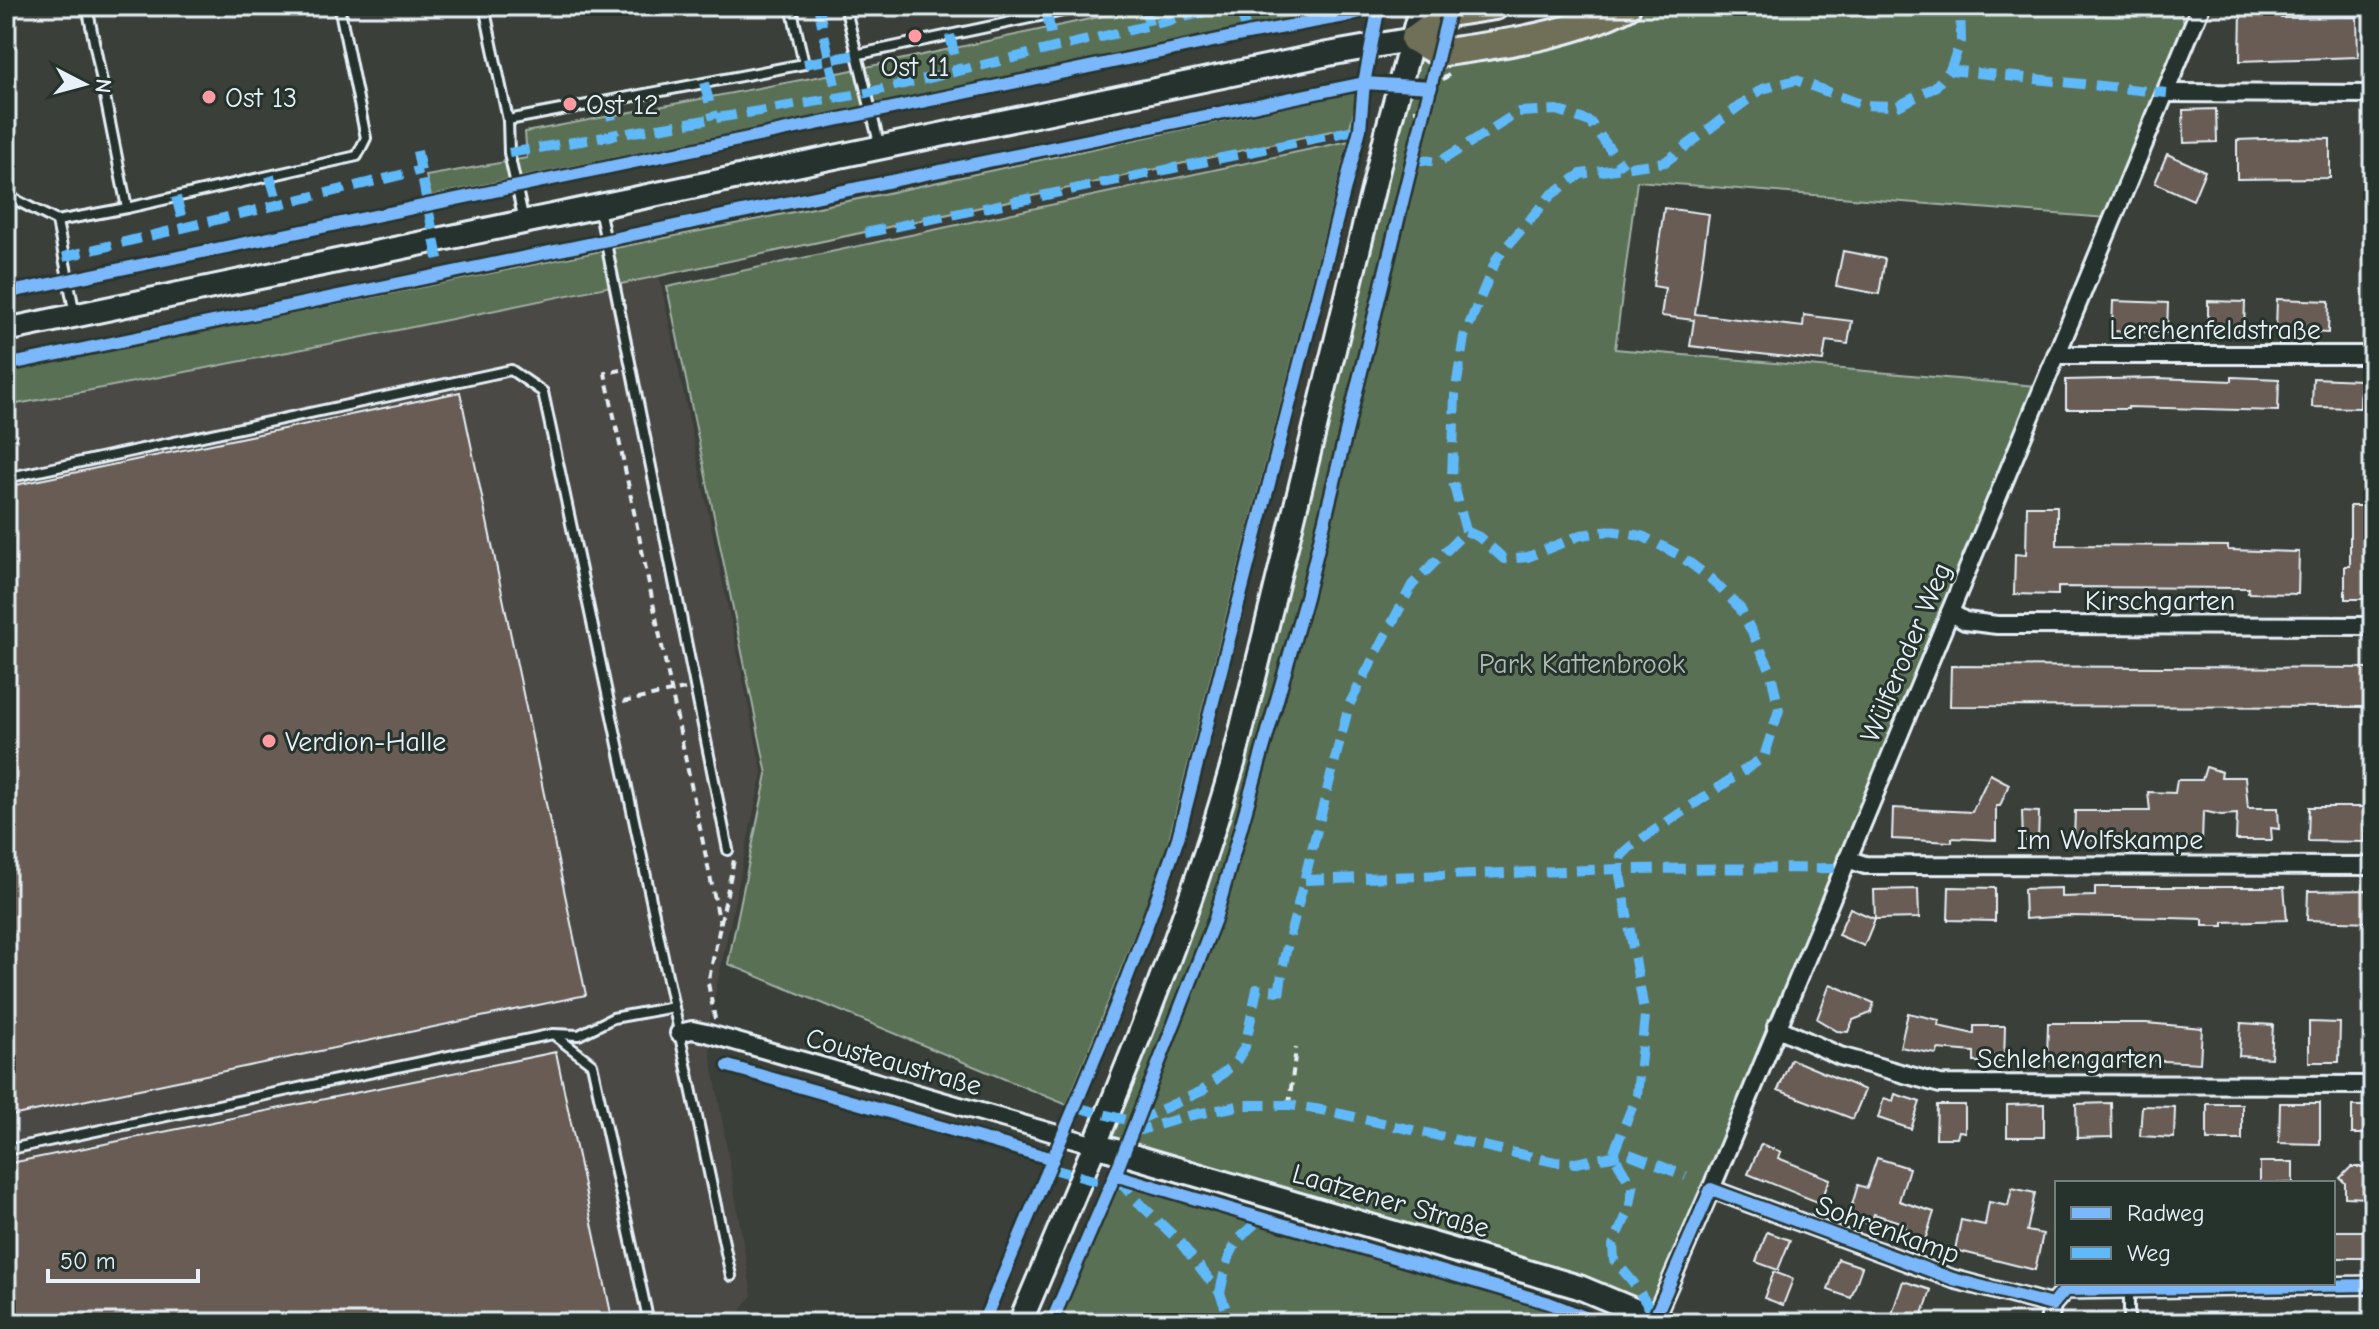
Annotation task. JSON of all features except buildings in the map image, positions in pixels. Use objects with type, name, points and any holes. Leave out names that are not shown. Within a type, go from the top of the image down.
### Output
[{"type":"highway","points":[[1495,6],[1449,13],[1414,39],[1439,53],[1565,29],[1627,6]]},
{"type":"main road","points":[[1020,1323],[1177,940],[1208,853],[1234,760],[1421,6]]},
{"type":"main road","points":[[6,330],[1328,54],[1414,39]]},
{"type":"main road","name":"Laatzener Straße","points":[[1095,1145],[1579,1287],[1660,1320]]},
{"type":"street","name":"Wülferoder Weg","points":[[1660,1320],[1776,1027],[2201,6]]},
{"type":"street","points":[[2167,93],[2373,94]]},
{"type":"street","name":"Lerchenfeldstraße","points":[[2056,355],[2373,355]]},
{"type":"street","name":"Kirschgarten","points":[[1950,612],[1965,621],[1997,625],[2373,626]]},
{"type":"street","name":"Im Wolfskampe","points":[[1847,859],[1865,865],[2373,866]]},
{"type":"street","name":"Schlehengarten","points":[[1776,1027],[1840,1056],[1940,1084],[2373,1085]]},
{"type":"street","name":"Cousteaustraße","points":[[679,1033],[692,1030],[719,1037],[1095,1145]]},
{"type":"street","name":"Sohrenkamp","points":[[1711,1189],[1953,1279],[2052,1305]]},
{"type":"street","points":[[2049,1323],[2052,1305],[2065,1290],[2373,1285]]},
{"type":"lane","points":[[87,6],[127,208]]},
{"type":"lane","points":[[6,195],[57,221],[357,156],[366,138],[339,6]]},
{"type":"lane","points":[[484,6],[508,120],[509,153],[525,222]]},
{"type":"lane","points":[[508,120],[804,64],[791,6]]},
{"type":"lane","points":[[845,6],[881,148]]},
{"type":"lane","points":[[855,55],[1087,6]]},
{"type":"lane","points":[[599,207],[728,850]]},
{"type":"lane","points":[[57,221],[75,316]]},
{"type":"lane","points":[[6,478],[511,370],[543,392],[731,1276]]},
{"type":"lane","points":[[6,1150],[553,1034],[579,1035],[613,1018],[674,1007]]},
{"type":"lane","points":[[553,1034],[592,1064],[649,1323]]},
{"type":"lane","points":[[2129,1289],[2129,1323]]},
{"type":"path","points":[[1400,85],[1431,87],[1439,53]]},
{"type":"path","points":[[631,367],[605,373],[720,924]]},
{"type":"path","points":[[610,705],[695,687]]},
{"type":"path","points":[[719,1037],[708,983],[736,849],[728,850]]},
{"type":"path","points":[[1289,1105],[1296,1048]]},
{"type":"shaded area","points":[[655,256],[762,772],[707,1032],[752,1295],[732,1323],[6,1323],[6,391]]},
{"type":"green space","points":[[1150,6],[1354,6],[431,196],[426,176],[527,158],[525,132],[843,72]]},
{"type":"green space","name":"Park Kattenbrook","points":[[1627,6],[2179,6],[2185,26],[2107,218],[1637,181],[1615,349],[2036,386],[1655,1317],[1095,1145],[1177,940],[1414,39],[1439,53]]},
{"type":"green space","points":[[1359,91],[1350,127],[511,307],[6,406],[6,371],[883,194]]},
{"type":"green space","points":[[1349,141],[1162,867],[1067,1105],[728,964],[767,774],[667,287]]},
{"type":"green space","points":[[1115,1180],[1593,1323],[1054,1323]]},
{"type":"marked path","points":[[818,6],[838,99]]},
{"type":"marked path","points":[[1145,6],[1149,25]]},
{"type":"marked path","points":[[509,153],[866,93],[1230,6]]},
{"type":"marked path","points":[[1240,6],[1247,34]]},
{"type":"marked path","points":[[1950,70],[1961,41],[1960,6]]},
{"type":"marked path","points":[[1047,14],[1054,48]]},
{"type":"marked path","points":[[950,35],[958,71]]},
{"type":"marked path","points":[[804,64],[855,55]]},
{"type":"marked path","points":[[1279,995],[1284,959],[1349,705],[1412,585],[1466,531],[1452,478],[1455,395],[1464,337],[1497,258],[1551,195],[1581,174],[1665,162],[1762,89],[1796,80],[1863,105],[1898,106],[1935,87],[1950,70],[2167,93]]},
{"type":"marked path","points":[[704,83],[714,119]]},
{"type":"marked path","points":[[608,100],[615,135]]},
{"type":"marked path","points":[[1413,159],[1439,162],[1519,112],[1557,110],[1590,122],[1623,167]]},
{"type":"marked path","points":[[865,233],[1360,129]]},
{"type":"marked path","points":[[417,151],[441,274]]},
{"type":"marked path","points":[[63,257],[421,170]]},
{"type":"marked path","points":[[270,176],[278,203]]},
{"type":"marked path","points":[[176,197],[184,226]]},
{"type":"marked path","points":[[1466,531],[1479,537],[1504,559],[1528,557],[1581,535],[1610,531],[1642,536],[1679,555],[1710,578],[1740,608],[1770,669],[1779,710],[1764,757],[1621,856],[1619,869],[1645,1016],[1637,1095],[1613,1154],[1633,1188],[1629,1210],[1613,1245],[1614,1260],[1633,1282],[1655,1317],[1652,1318]]},
{"type":"marked path","points":[[1305,880],[1619,869],[1843,868]]},
{"type":"marked path","points":[[1076,1107],[1134,1122],[1202,1091],[1235,1063],[1245,1047],[1257,989],[1279,991]]},
{"type":"marked path","points":[[1130,1133],[1192,1115],[1243,1105],[1289,1105],[1555,1162],[1576,1163],[1627,1153],[1686,1176]]},
{"type":"marked path","points":[[1049,1168],[1111,1185]]},
{"type":"marked path","points":[[1117,1178],[1180,1242],[1220,1293],[1231,1323]]},
{"type":"marked path","points":[[1220,1293],[1232,1251],[1243,1235],[1262,1218]]},
{"type":"cycle path","points":[[983,1323],[1110,1022],[1178,838],[1360,129],[1364,83],[1379,6]]},
{"type":"cycle path","points":[[1051,1323],[1115,1175],[1215,919],[1306,597],[1450,6]]},
{"type":"cycle path","points":[[6,293],[1378,7]]},
{"type":"cycle path","points":[[6,365],[1364,83],[1431,87]]},
{"type":"cycle path","points":[[728,1066],[1053,1159]]},
{"type":"cycle path","points":[[1115,1175],[1549,1303],[1600,1323]]},
{"type":"cycle path","points":[[1641,1323],[1655,1317],[1711,1189],[1953,1279],[2052,1305],[2065,1290],[2373,1285]]},
{"type":"place","name":"Ost 11","points":[[915,36]]},
{"type":"place","name":"Ost 13","points":[[209,97]]},
{"type":"place","name":"Ost 12","points":[[570,104]]},
{"type":"place","name":"Verdion-Halle","points":[[269,741]]}]
